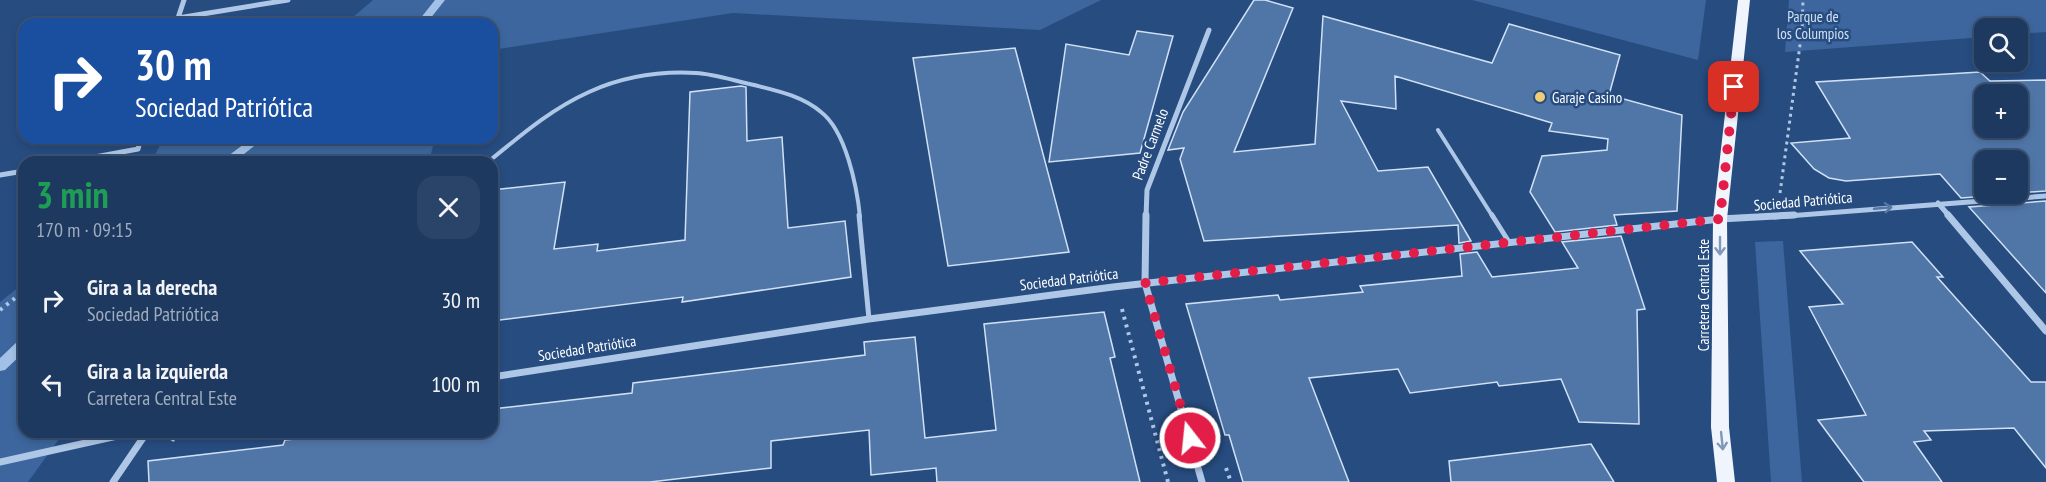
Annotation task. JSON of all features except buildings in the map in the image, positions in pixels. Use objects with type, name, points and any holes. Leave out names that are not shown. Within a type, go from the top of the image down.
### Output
[{"type":"main road","name":"Carretera Central Este","points":[[1726,482],[1720,427],[1720,219],[1744,0]]},
{"type":"street","points":[[178,18],[184,0]]},
{"type":"street","points":[[193,18],[288,0]]},
{"type":"street","name":"Padre Carmelo","points":[[1202,482],[1145,283],[1147,190],[1209,30]]},
{"type":"street","points":[[98,156],[138,148],[139,144]]},
{"type":"street","points":[[0,175],[18,172]]},
{"type":"street","name":"Sociedad Patriótica","points":[[498,376],[869,319],[1145,283],[1720,219],[1777,217],[2046,196]]},
{"type":"street","points":[[1938,203],[2046,332]]},
{"type":"street","points":[[0,462],[108,438]]},
{"type":"street","points":[[113,482],[143,438]]},
{"type":"lane","points":[[495,156],[534,124],[589,92],[623,80],[660,74],[698,73],[788,93],[822,112],[838,132],[848,160],[859,211],[869,319]]},
{"type":"lane","points":[[1438,130],[1509,242]]},
{"type":"path","points":[[1777,217],[1802,30],[1803,0]]},
{"type":"path","points":[[1113,287],[1121,306],[1168,482]]},
{"type":"path","points":[[0,310],[18,296]]},
{"type":"green space","points":[[373,0],[1101,0],[1040,30],[733,13],[498,49],[498,18],[352,18]]},
{"type":"green space","points":[[1472,0],[1706,0],[1698,60]]},
{"type":"green space","name":"Parque de los Columpios","points":[[1789,0],[2046,0],[2046,32],[2028,33],[2028,18],[1974,18],[1974,38],[1785,52]]},
{"type":"green space","points":[[161,144],[434,144],[430,156],[154,156]]},
{"type":"green space","points":[[1783,241],[1802,482],[1771,482],[1755,242]]},
{"type":"green space","points":[[18,288],[18,438],[60,438],[28,482],[0,482],[0,302]]},
{"type":"waterway","points":[[426,18],[440,0]]},
{"type":"waterway","points":[[234,156],[251,144]]},
{"type":"waterway","points":[[0,366],[18,350]]},
{"type":"place","name":"Garaje Casino","points":[[1540,97]]},
{"type":"route","points":[[1190,438],[1145,283],[1720,219],[1734,87]]}]
